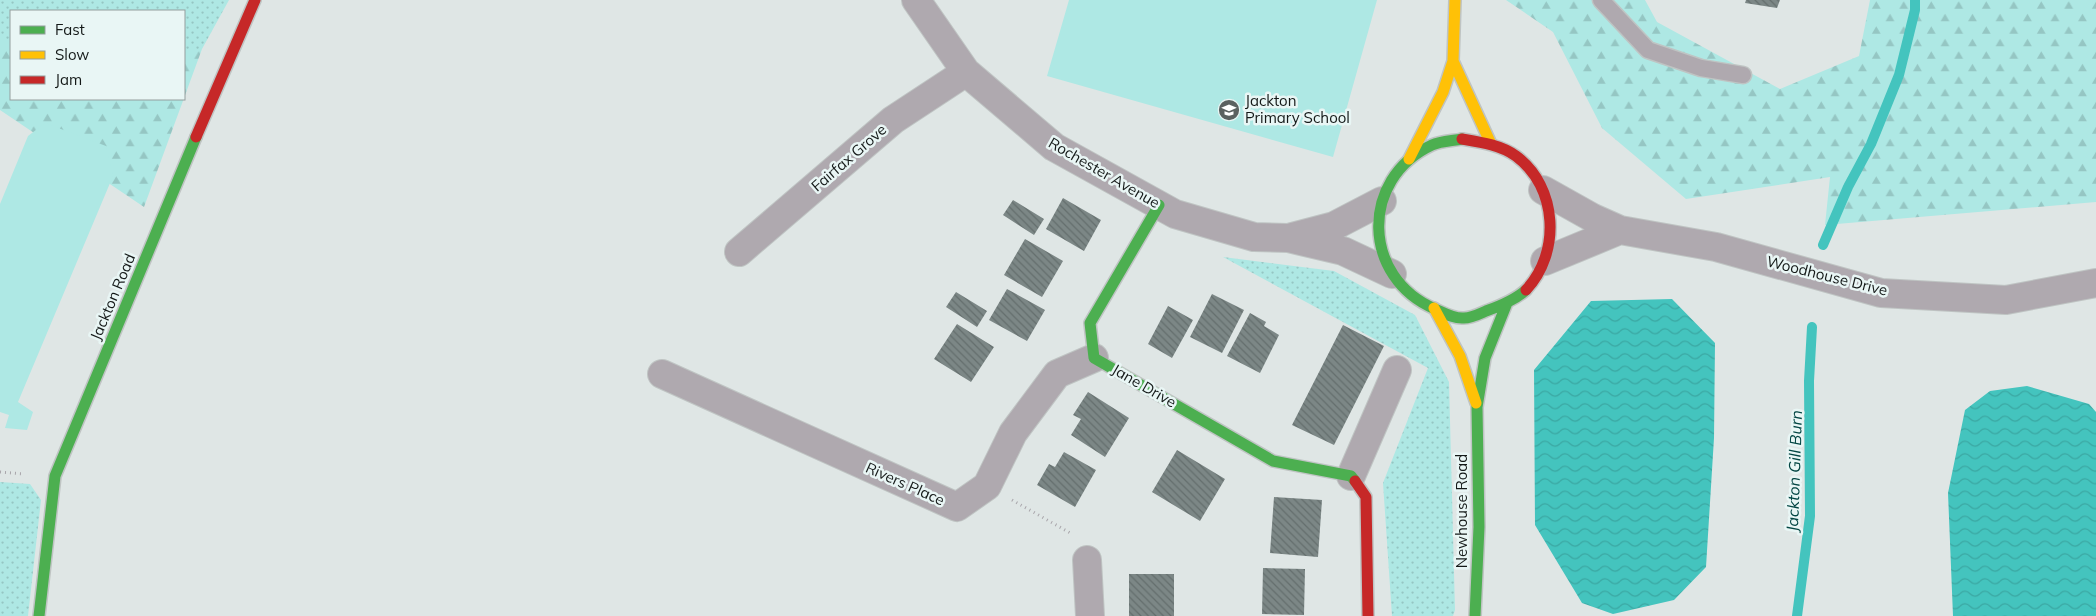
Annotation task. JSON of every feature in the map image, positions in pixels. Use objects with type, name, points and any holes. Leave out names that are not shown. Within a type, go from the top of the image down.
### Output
[{"type":"street","name":"Jackton Road","points":[[39,616],[55,476],[225,67],[255,0]]},
{"type":"street","name":"Rochester Avenue","points":[[916,0],[966,72],[1054,147],[1175,214],[1254,237],[1288,238],[1344,250],[1392,274]]},
{"type":"street","points":[[1409,159],[1434,144],[1462,139],[1491,144],[1517,157],[1537,178],[1543,190],[1549,204],[1552,233],[1545,261],[1530,285],[1507,303],[1461,318],[1424,304],[1401,287],[1385,264],[1378,236],[1379,207],[1390,181],[1409,159],[1443,92],[1453,61],[1455,0]]},
{"type":"street","points":[[1453,61],[1491,144]]},
{"type":"street","name":"Fairfax Grove","points":[[739,252],[893,120],[966,72]]},
{"type":"street","name":"Woodhouse Drive","points":[[1543,190],[1593,218],[1620,230],[1716,246],[1881,293],[2006,300],[2096,283]]},
{"type":"street","name":"Rochester Avenue","points":[[1288,238],[1334,226],[1382,201]]},
{"type":"street","name":"Jane Drive","points":[[1158,205],[1090,323],[1094,358],[1273,461],[1351,476]]},
{"type":"street","points":[[1545,261],[1620,230]]},
{"type":"street","name":"Newhouse Road","points":[[1475,616],[1479,527],[1477,406],[1484,358],[1507,303]]},
{"type":"street","name":"Newhouse Road","points":[[1434,308],[1460,356],[1477,406]]},
{"type":"street","name":"Rivers Place","points":[[662,374],[957,507],[987,486],[1013,433],[1057,374],[1094,358]]},
{"type":"street","points":[[1368,616],[1366,496],[1351,476],[1397,370]]},
{"type":"street","points":[[1087,560],[1090,616]]},
{"type":"lane","points":[[1601,0],[1648,50],[1701,68],[1743,75]]},
{"type":"path","points":[[987,486],[1073,534],[1087,560]]},
{"type":"green space","points":[[0,0],[229,0],[202,49],[185,49],[185,10],[10,10],[10,40],[0,40]]},
{"type":"green space","points":[[1069,0],[1377,0],[1333,157],[1047,76]]},
{"type":"green space","points":[[1506,0],[1645,0],[1657,22],[1780,89],[1859,56],[1870,0],[2096,0],[2096,202],[1825,225],[1830,177],[1686,199],[1602,128],[1553,32]]},
{"type":"green space","points":[[0,40],[10,40],[10,100],[184,100],[144,207],[0,110]]},
{"type":"green space","points":[[185,49],[202,49],[185,95]]},
{"type":"green space","points":[[45,123],[106,146],[113,176],[18,402],[33,412],[27,430],[5,428],[9,415],[0,412],[0,204],[28,136]]},
{"type":"green space","points":[[1223,257],[1334,271],[1415,315],[1449,382],[1455,610],[1453,616],[1392,616],[1383,483],[1428,368]]},
{"type":"green space","points":[[0,482],[30,484],[41,500],[28,616],[0,616]]},
{"type":"water","points":[[1672,299],[1715,343],[1714,438],[1706,567],[1674,600],[1613,614],[1582,603],[1535,525],[1534,370],[1591,301]]},
{"type":"water","points":[[2027,386],[2089,404],[2096,412],[2096,616],[1953,616],[1948,493],[1965,410],[1990,391]]},
{"type":"building","points":[[1746,0],[1780,0],[1777,8],[1745,3]]},
{"type":"building","points":[[1063,198],[1101,220],[1084,251],[1046,229]]},
{"type":"building","points":[[1013,200],[1044,219],[1034,235],[1003,215]]},
{"type":"building","points":[[1025,239],[1063,261],[1042,297],[1004,275]]},
{"type":"building","points":[[1007,289],[1045,310],[1027,341],[989,320]]},
{"type":"building","points":[[956,292],[987,311],[977,327],[946,307]]},
{"type":"building","points":[[1212,294],[1244,310],[1222,353],[1190,337]]},
{"type":"building","points":[[1168,306],[1193,320],[1172,358],[1148,344]]},
{"type":"building","points":[[1250,313],[1266,322],[1264,326],[1279,335],[1260,373],[1227,356]]},
{"type":"building","points":[[957,324],[994,347],[971,382],[934,359]]},
{"type":"building","points":[[1343,325],[1384,346],[1334,445],[1292,425]]},
{"type":"building","points":[[1088,392],[1129,418],[1105,457],[1071,435],[1081,419],[1073,415]]},
{"type":"building","points":[[1177,450],[1225,479],[1200,521],[1152,492]]},
{"type":"building","points":[[1064,452],[1096,470],[1075,507],[1037,485],[1049,464],[1055,467]]},
{"type":"building","points":[[1274,497],[1322,500],[1318,557],[1270,553]]},
{"type":"building","points":[[1263,568],[1305,569],[1304,615],[1262,614]]},
{"type":"building","points":[[1129,574],[1174,574],[1174,616],[1129,616]]},
{"type":"waterway","name":"Jackton Gill Burn","points":[[1823,245],[1848,187],[1871,144],[1899,75],[1915,10],[1915,0]]},
{"type":"waterway","name":"Jackton Gill Burn","points":[[1797,616],[1810,516],[1809,381],[1812,327]]},
{"type":"traffic: fast","points":[[39,616],[55,476],[196,137]]},
{"type":"traffic: fast","points":[[1462,139],[1432,145],[1408,161],[1391,181],[1382,204],[1379,228],[1383,252],[1393,275],[1411,294],[1435,309],[1453,317],[1475,316],[1517,297],[1526,290]]},
{"type":"traffic: fast","points":[[1159,205],[1090,323],[1094,358],[1273,461],[1351,476],[1355,481]]},
{"type":"traffic: fast","points":[[1475,616],[1479,527],[1477,407],[1485,358],[1507,303]]},
{"type":"traffic: slow","points":[[1409,159],[1443,92],[1453,61],[1455,0]]},
{"type":"traffic: slow","points":[[1453,61],[1491,144]]},
{"type":"traffic: slow","points":[[1434,308],[1460,356],[1476,403]]},
{"type":"traffic: jam","points":[[196,137],[255,0]]},
{"type":"traffic: jam","points":[[1462,139],[1490,144],[1510,152],[1530,169],[1540,185],[1547,202],[1550,221],[1549,240],[1545,258],[1537,275],[1526,290]]},
{"type":"traffic: jam","points":[[1355,481],[1366,497],[1368,616]]},
{"type":"place","name":"Jackton Primary School","points":[[1229,110]]}]
